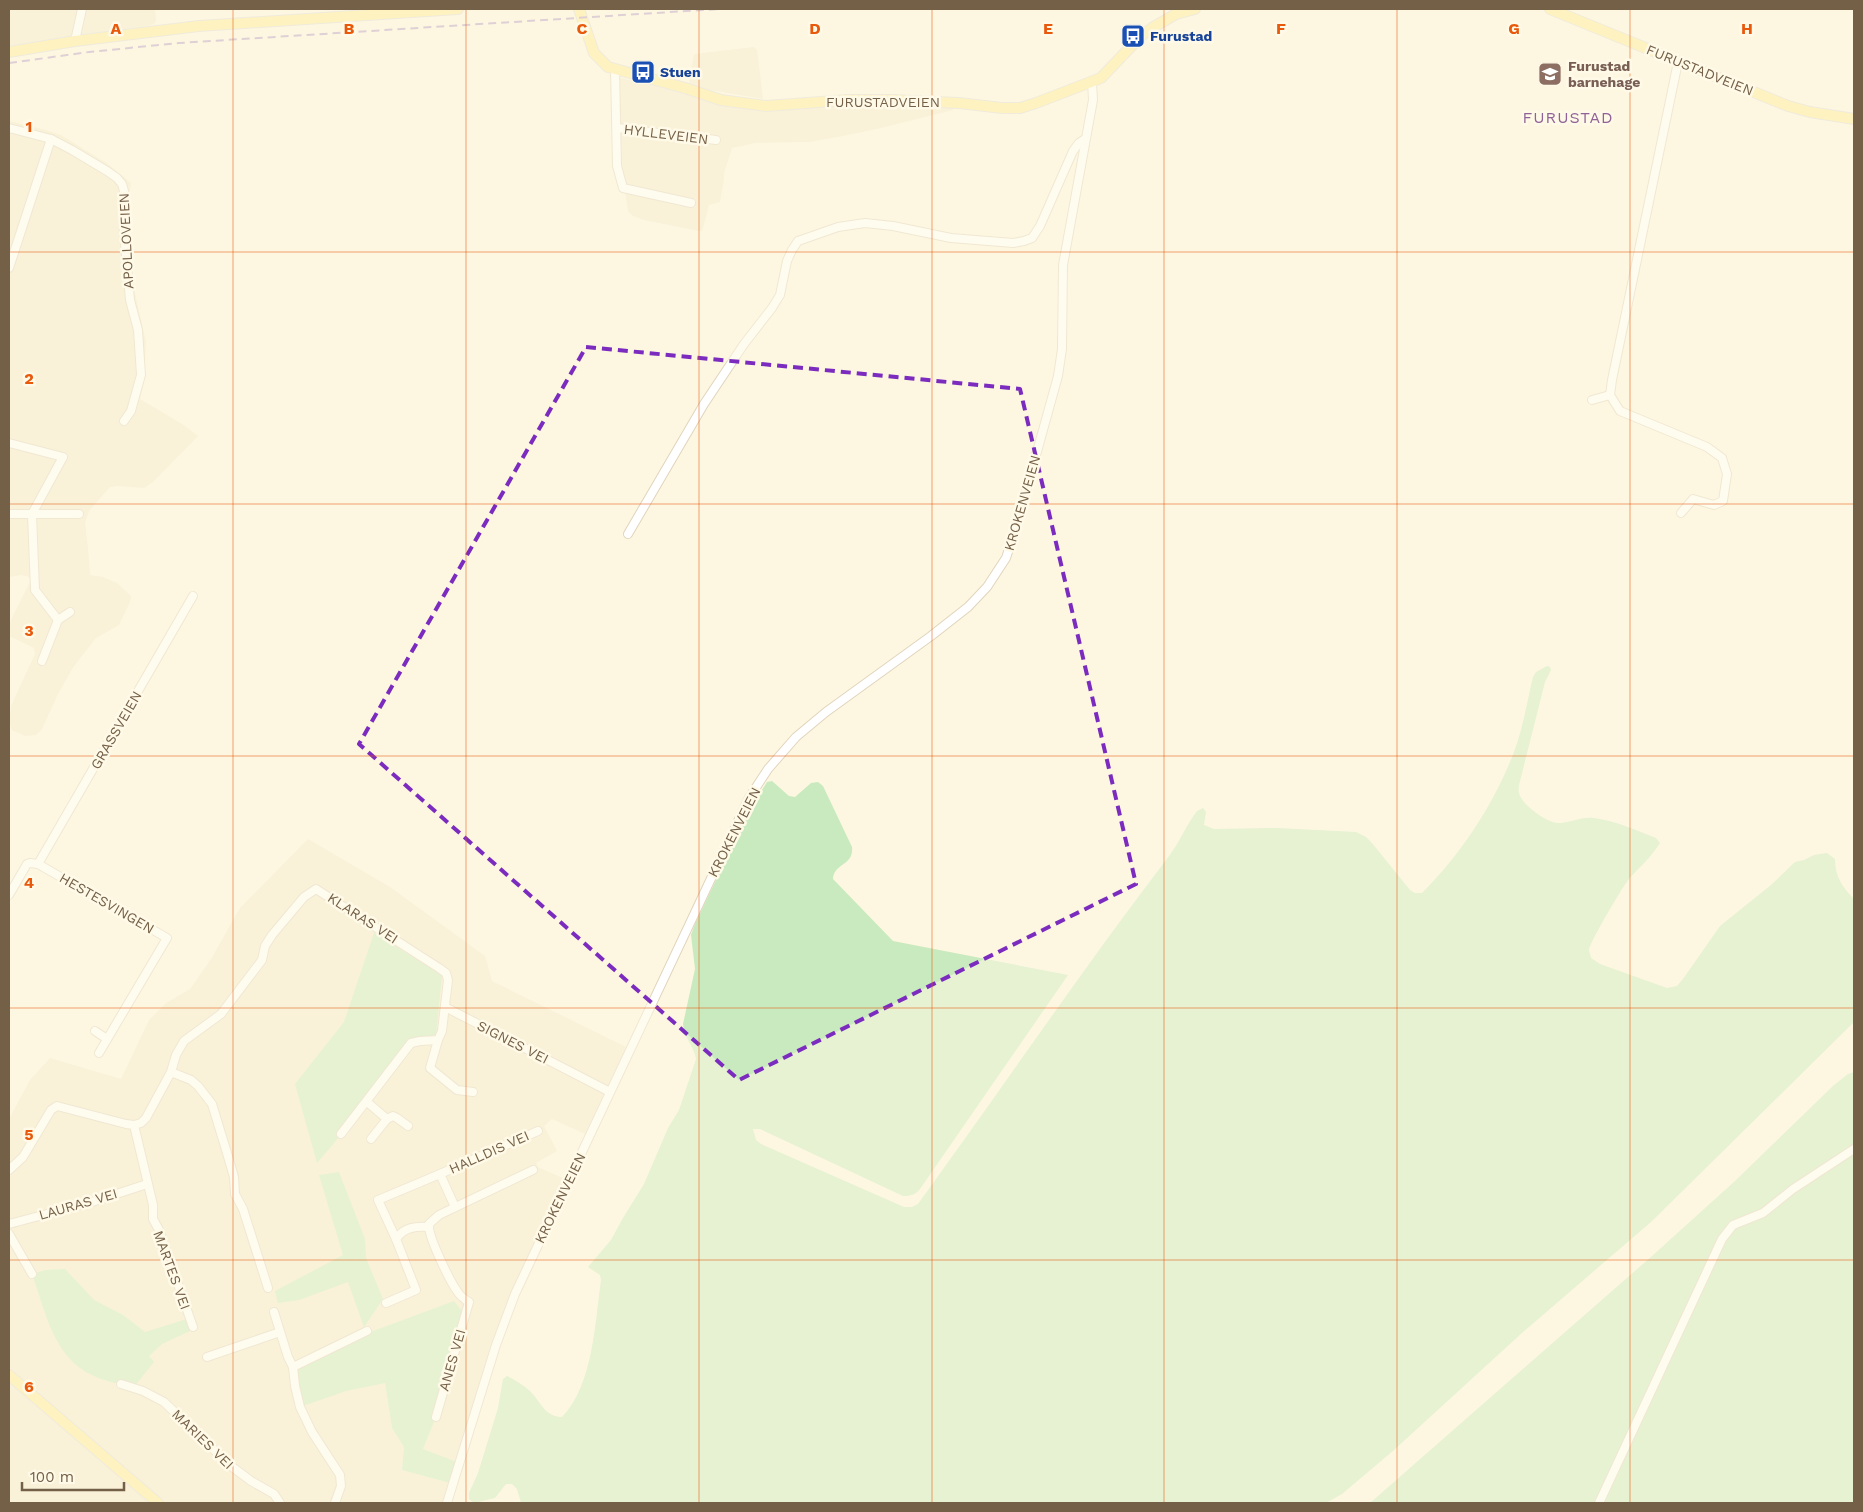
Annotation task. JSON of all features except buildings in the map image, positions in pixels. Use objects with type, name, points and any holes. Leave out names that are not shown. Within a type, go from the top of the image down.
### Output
[{"type":"main road","points":[[9,52],[75,41],[198,26],[458,9]]},
{"type":"main road","name":"FURUSTADVEIEN","points":[[580,11],[594,54],[602,63],[615,70],[685,88],[721,100],[766,106],[848,100],[884,100],[1020,108],[1054,98],[1101,78],[1152,28],[1176,14],[1195,9]]},
{"type":"main road","name":"FURUSTADVEIEN","points":[[1550,9],[1796,108],[1854,119]]},
{"type":"main road","points":[[9,1375],[158,1503]]},
{"type":"street","points":[[75,41],[82,9]]},
{"type":"street","points":[[1678,62],[1610,395],[1620,411],[1708,447],[1722,458],[1727,474],[1722,501],[1714,505],[1693,499],[1681,513]]},
{"type":"street","name":"HYLLEVEIEN","points":[[615,70],[617,166],[623,188],[691,203]]},
{"type":"street","name":"KROKENVEIEN","points":[[447,1503],[514,1294],[741,813],[768,770],[786,748],[810,725],[968,607],[987,587],[1006,558],[1016,531],[1058,376],[1062,348],[1062,265],[1093,100],[1092,82]]},
{"type":"street","name":"APOLLOVEIEN","points":[[9,128],[51,139],[117,178],[122,184],[124,191],[123,220],[130,300],[138,330],[141,375],[131,410],[124,421]]},
{"type":"street","name":"HYLLEVEIEN","points":[[617,128],[716,140]]},
{"type":"street","points":[[9,268],[51,139]]},
{"type":"street","name":"KROKENVEIEN","points":[[628,534],[704,404],[744,344],[780,295],[787,261],[798,241],[838,226],[864,223],[893,226],[951,238],[1014,243],[1024,241],[1032,238],[1040,226],[1073,151],[1079,142],[1085,139]]},
{"type":"street","points":[[1592,400],[1610,395]]},
{"type":"street","points":[[9,442],[62,457],[32,514],[35,590],[58,620]]},
{"type":"street","points":[[9,514],[79,514]]},
{"type":"street","name":"GRASSVEIEN","points":[[38,864],[194,596]]},
{"type":"street","points":[[42,661],[58,620],[70,612]]},
{"type":"street","points":[[9,895],[26,864],[38,864]]},
{"type":"street","name":"HESTESVINGEN","points":[[38,864],[166,938],[99,1053]]},
{"type":"street","name":"KLARAS VEI","points":[[134,1125],[141,1123],[150,1113],[184,1041],[221,1014],[262,960],[265,946],[272,934],[304,897],[316,889],[446,974],[448,980],[445,1007]]},
{"type":"street","points":[[445,1007],[442,1031],[430,1062],[430,1068],[457,1090],[473,1092]]},
{"type":"street","name":"SIGNES VEI","points":[[445,1007],[610,1092]]},
{"type":"street","points":[[95,1031],[107,1038]]},
{"type":"street","points":[[341,1134],[411,1043],[438,1040]]},
{"type":"street","points":[[171,1072],[192,1080],[205,1093],[212,1104],[230,1161],[236,1194],[243,1208],[268,1288]]},
{"type":"street","points":[[366,1102],[387,1119]]},
{"type":"street","points":[[9,1170],[23,1157],[51,1110],[57,1106],[134,1125]]},
{"type":"street","points":[[371,1139],[387,1119],[393,1116],[408,1126]]},
{"type":"street","name":"MARTES VEI","points":[[134,1125],[153,1205],[153,1219],[159,1230],[193,1327]]},
{"type":"street","name":"HALLDIS VEI","points":[[386,1303],[416,1290],[378,1200],[538,1131]]},
{"type":"street","points":[[1599,1503],[1722,1239],[1733,1225],[1763,1213],[1793,1189],[1830,1166],[1854,1148]]},
{"type":"street","points":[[396,1239],[408,1228],[418,1226],[429,1227],[435,1217],[533,1170]]},
{"type":"street","name":"HALLDIS VEI","points":[[440,1174],[454,1207]]},
{"type":"street","name":"LAURAS VEI","points":[[9,1224],[92,1202],[147,1184]]},
{"type":"street","name":"ANES VEI","points":[[429,1227],[430,1237],[454,1287],[469,1302],[436,1417]]},
{"type":"street","points":[[9,1234],[32,1274]]},
{"type":"street","points":[[274,1312],[292,1367],[296,1393],[306,1421],[340,1475],[341,1486],[335,1503]]},
{"type":"street","points":[[292,1367],[367,1330]]},
{"type":"street","points":[[207,1357],[280,1332]]},
{"type":"street","name":"MARIES VEI","points":[[121,1384],[143,1391],[164,1402],[231,1466],[246,1478],[274,1494],[280,1503]]},
{"type":"highlighted area","points":[[586,347],[1020,389],[1136,884],[739,1080],[359,744]]},
{"type":"shaded area","points":[[9,9],[155,9],[156,21],[154,24],[147,26],[9,46]]},
{"type":"shaded area","points":[[754,47],[757,50],[763,99],[699,88],[691,85],[689,82],[694,54]]},
{"type":"shaded area","points":[[621,78],[668,89],[707,101],[748,109],[867,103],[953,108],[953,110],[881,128],[809,142],[755,143],[732,148],[724,173],[720,202],[709,205],[702,231],[698,231],[644,220],[633,216],[628,211],[619,150],[619,80]]},
{"type":"shaded area","points":[[9,121],[61,135],[108,164],[131,183],[127,214],[133,284],[146,342],[144,379],[140,399],[182,424],[198,436],[153,482],[144,488],[110,487],[89,511],[85,523],[90,575],[103,577],[117,583],[131,596],[130,602],[119,625],[96,638],[74,666],[58,694],[42,729],[36,735],[25,736],[12,730],[9,722],[11,706],[35,654],[34,648],[9,636],[10,622],[31,580],[30,577],[21,575],[9,577]]},
{"type":"shaded area","points":[[308,839],[390,887],[485,956],[492,981],[626,1047],[585,1134],[552,1119],[544,1126],[557,1151],[536,1163],[538,1167],[565,1179],[503,1313],[457,1462],[423,1449],[436,1417],[385,1383],[392,1428],[404,1447],[402,1470],[450,1483],[445,1503],[9,1503],[9,1119],[30,1080],[50,1058],[121,1079],[149,1020],[166,1003],[190,989],[211,959],[240,908]]},
{"type":"green space","points":[[1547,666],[1551,670],[1545,682],[1520,783],[1519,790],[1524,802],[1535,812],[1552,822],[1562,823],[1589,818],[1602,819],[1656,838],[1660,843],[1629,879],[1614,902],[1591,945],[1589,950],[1591,958],[1600,964],[1667,988],[1677,986],[1720,926],[1771,885],[1795,862],[1814,855],[1827,853],[1835,859],[1836,871],[1840,881],[1854,899],[1854,1022],[1651,1222],[1523,1332],[1394,1450],[1342,1494],[1326,1503],[521,1503],[517,1489],[512,1484],[506,1484],[495,1498],[474,1503],[469,1499],[469,1493],[478,1473],[498,1408],[503,1379],[507,1376],[519,1383],[530,1391],[543,1408],[551,1414],[562,1417],[572,1404],[580,1388],[591,1353],[601,1280],[600,1275],[588,1267],[611,1240],[644,1184],[668,1128],[679,1110],[696,1059],[685,1034],[683,1024],[695,969],[691,935],[749,811],[767,782],[772,781],[789,796],[795,797],[811,783],[818,782],[823,786],[852,847],[850,858],[837,870],[833,879],[893,941],[1068,975],[915,1194],[903,1196],[760,1129],[753,1129],[756,1140],[761,1144],[904,1207],[912,1207],[918,1204],[1073,986],[1173,851],[1197,811],[1203,808],[1206,812],[1204,825],[1214,829],[1277,828],[1356,832],[1366,837],[1372,843],[1410,890],[1415,893],[1422,893],[1437,878],[1463,845],[1487,809],[1514,752],[1533,677],[1536,672]]},
{"type":"green space","points":[[374,933],[442,975],[436,1035],[410,1040],[354,1117],[317,1163],[295,1084],[344,1022]]},
{"type":"green space","points":[[1854,1072],[1854,1503],[1370,1503],[1652,1256],[1735,1181],[1834,1085],[1848,1074]]},
{"type":"green space","points":[[339,1172],[365,1239],[366,1258],[383,1299],[364,1327],[348,1282],[299,1300],[278,1303],[275,1291],[343,1255],[319,1175]]},
{"type":"green space","points":[[65,1269],[94,1300],[123,1315],[145,1332],[187,1319],[190,1331],[162,1344],[149,1356],[154,1362],[134,1387],[94,1376],[80,1368],[60,1346],[47,1318],[32,1274],[46,1270]]},
{"type":"green space","points":[[454,1301],[465,1315],[436,1417],[423,1449],[457,1462],[450,1483],[402,1470],[404,1447],[392,1428],[385,1383],[346,1391],[300,1407],[293,1367],[333,1346]]},
{"type":"railway","points":[[9,63],[89,52],[179,43],[719,9]]},
{"type":"place","name":"Furustad","points":[[1133,36]]},
{"type":"place","name":"Stuen","points":[[643,72]]},
{"type":"place","name":"Furustad barnehage","points":[[1550,74]]},
{"type":"district","name":"FURUSTAD","points":[[1568,117]]}]
